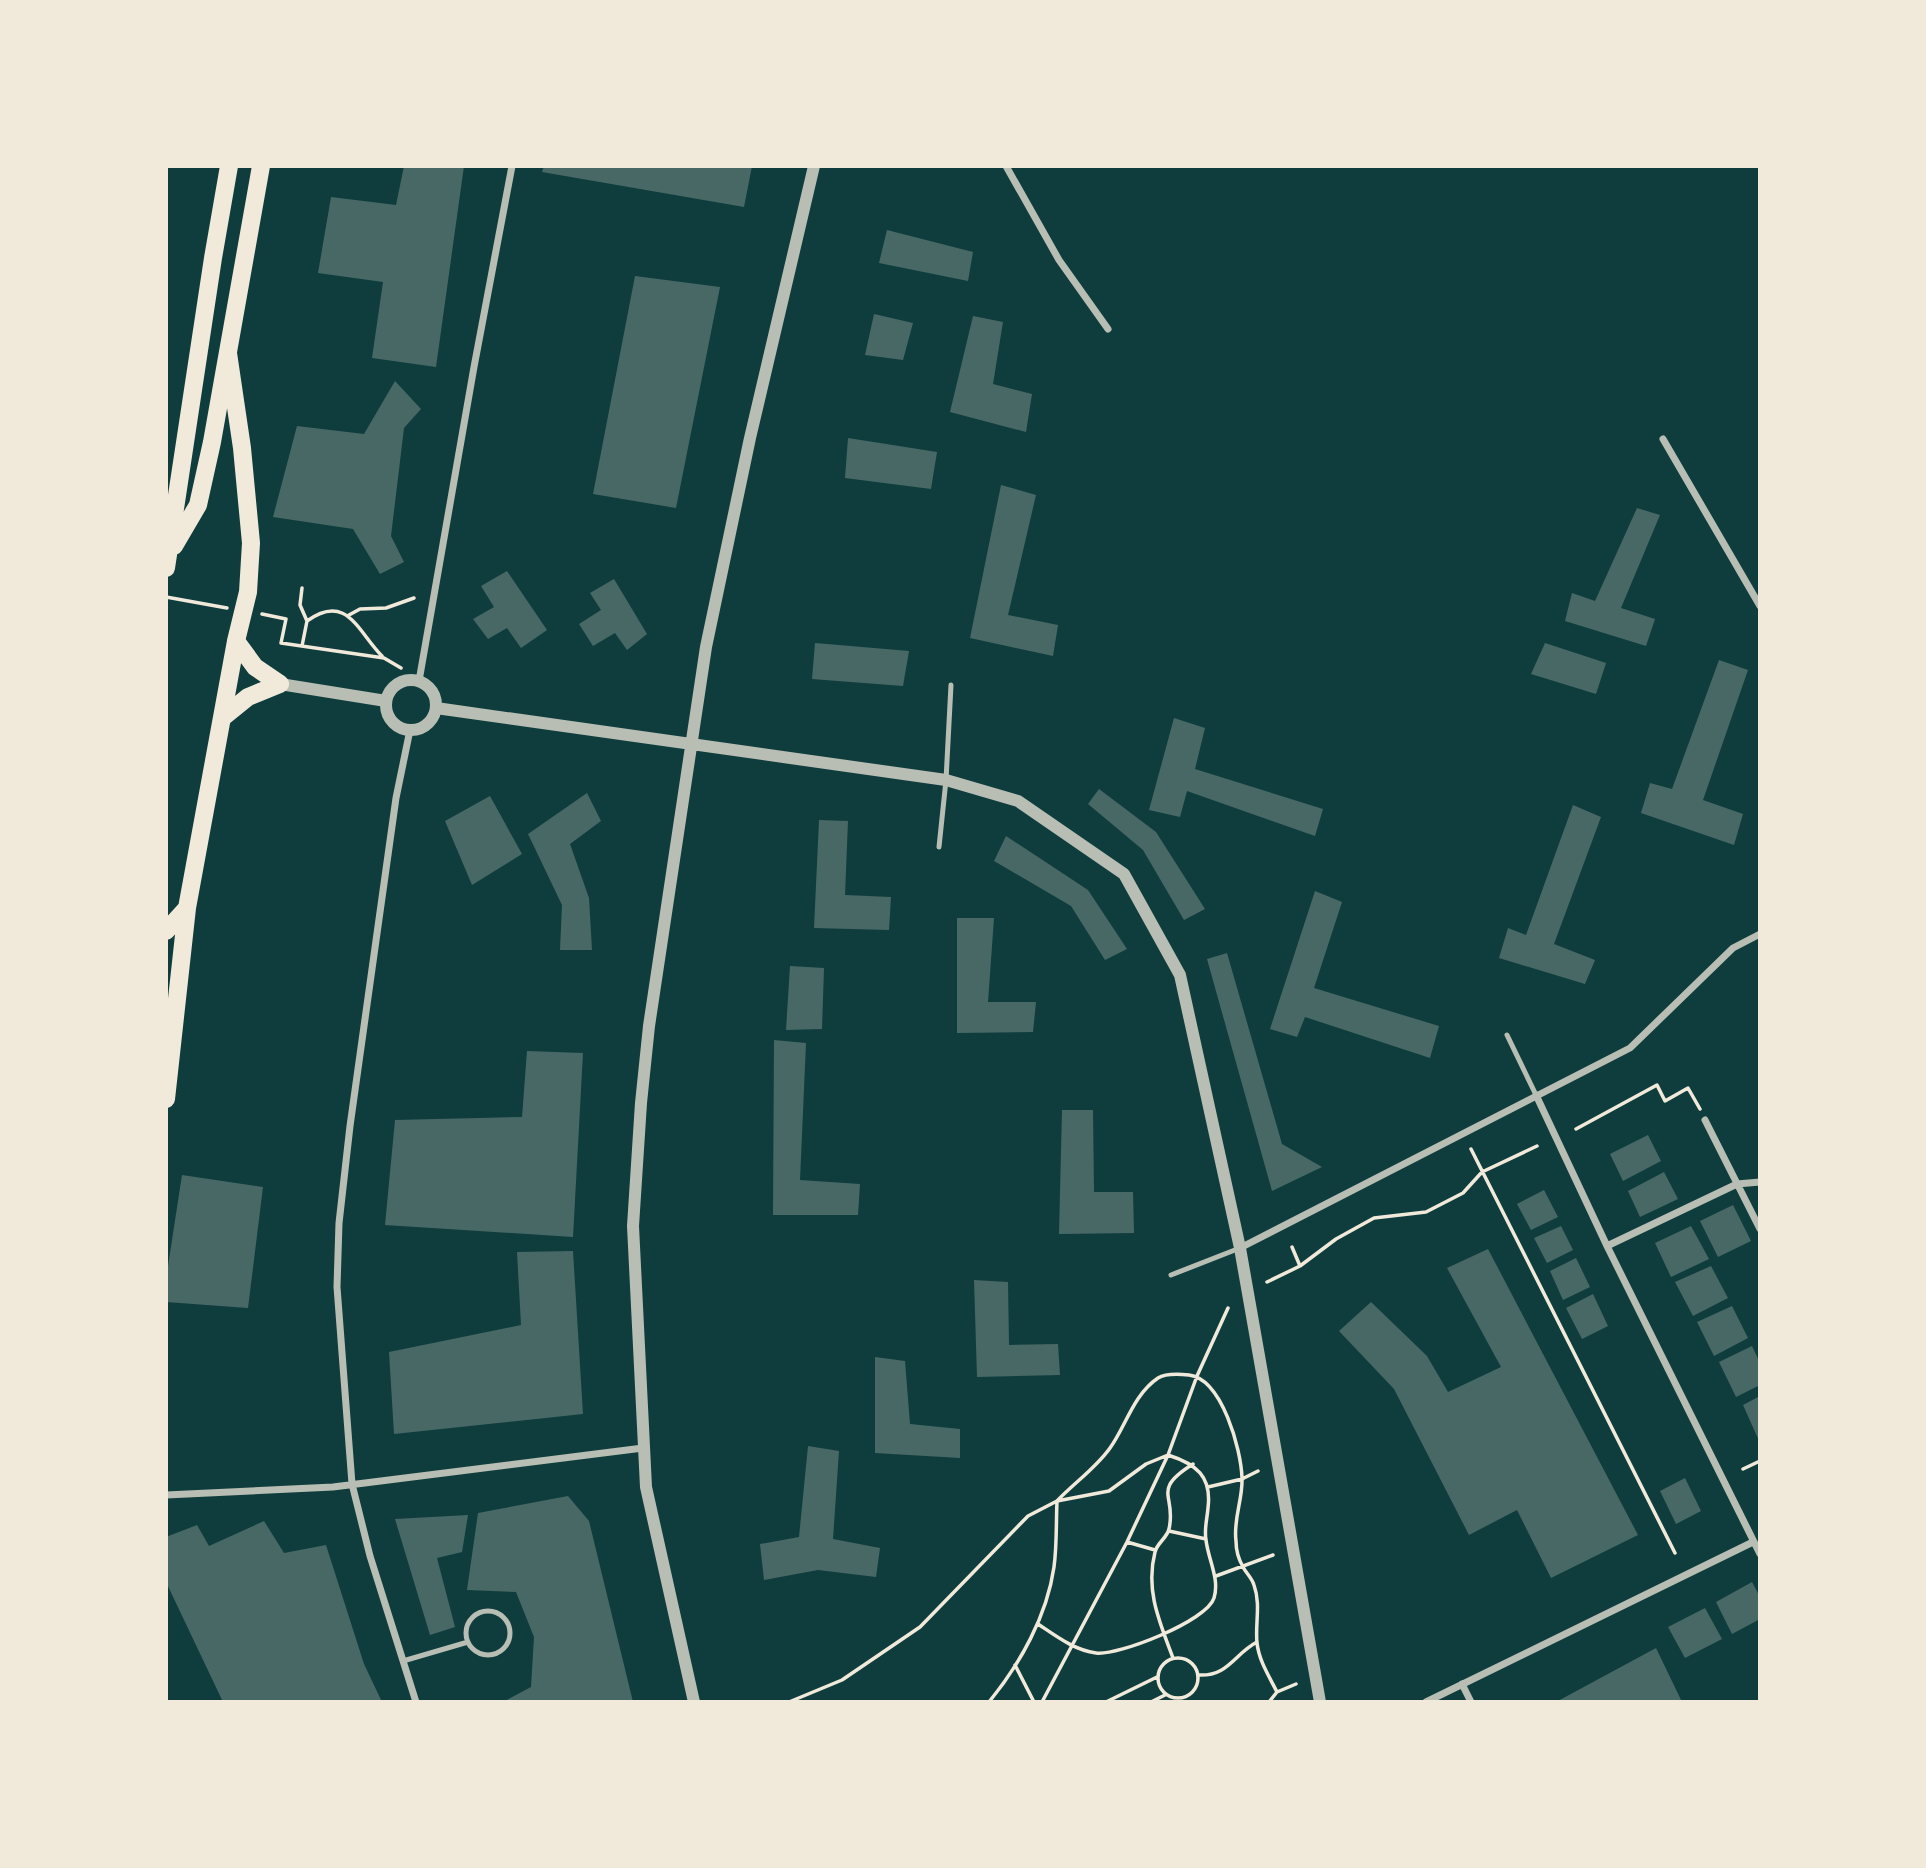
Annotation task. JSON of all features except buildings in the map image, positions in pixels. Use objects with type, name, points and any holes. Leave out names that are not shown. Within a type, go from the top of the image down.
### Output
[{"type":"highway","points":[[167,561],[229,166]]},
{"type":"highway","points":[[167,561],[198,505],[261,166]]},
{"type":"highway","points":[[166,1099],[187,908],[236,641],[248,592],[251,543],[242,448],[228,354]]},
{"type":"highway","points":[[236,641],[255,667],[281,684]]},
{"type":"highway","points":[[222,718],[248,697],[281,684]]},
{"type":"highway","points":[[166,931],[187,908]]},
{"type":"street","points":[[419,681],[512,166]]},
{"type":"street","points":[[694,1702],[646,1487],[632,1226],[641,1103],[649,1026],[706,647],[750,438],[814,166]]},
{"type":"street","points":[[1006,166],[1059,260],[1108,329]]},
{"type":"street","points":[[1663,439],[1760,606]]},
{"type":"street","points":[[402,681],[419,681],[433,692],[436,708],[430,722],[417,730],[401,729],[389,717],[386,701],[389,693],[402,681]]},
{"type":"street","points":[[281,684],[386,701]]},
{"type":"street","points":[[436,708],[946,780],[1018,801],[1124,874],[1180,975],[1240,1248],[1320,1702]]},
{"type":"street","points":[[410,730],[396,798],[384,881],[339,1223],[337,1287],[352,1484],[370,1556],[416,1702]]},
{"type":"street","points":[[1240,1248],[1630,1048],[1734,948],[1760,934]]},
{"type":"street","points":[[1536,1095],[1607,1246],[1760,1554]]},
{"type":"street","points":[[1705,1120],[1760,1230]]},
{"type":"street","points":[[1607,1246],[1737,1184],[1760,1182]]},
{"type":"street","points":[[166,1495],[352,1484],[643,1448]]},
{"type":"street","points":[[1426,1702],[1753,1542]]},
{"type":"street","points":[[1462,1684],[1471,1702]]},
{"type":"lane","points":[[939,847],[951,685]]},
{"type":"lane","points":[[1507,1035],[1536,1095]]},
{"type":"lane","points":[[1171,1275],[1240,1248]]},
{"type":"lane","points":[[480,1612],[500,1615],[509,1626],[509,1641],[500,1652],[478,1652],[468,1642],[467,1628],[480,1612]]},
{"type":"lane","points":[[403,1661],[468,1642]]},
{"type":"path","points":[[302,588],[300,605],[307,621],[302,646]]},
{"type":"path","points":[[349,615],[360,609],[386,608],[414,598]]},
{"type":"path","points":[[307,621],[319,612],[338,611],[349,615],[370,644],[384,658],[401,668]]},
{"type":"path","points":[[281,643],[384,658]]},
{"type":"path","points":[[1576,1129],[1657,1085],[1665,1101],[1688,1088],[1705,1120]]},
{"type":"path","points":[[1267,1282],[1300,1266],[1336,1239],[1374,1217],[1426,1212],[1463,1193],[1482,1172],[1537,1146]]},
{"type":"path","points":[[1471,1149],[1675,1553]]},
{"type":"path","points":[[1292,1247],[1300,1266]]},
{"type":"path","points":[[1042,1702],[1127,1542],[1168,1455],[1197,1376],[1228,1308]]},
{"type":"path","points":[[989,1702],[1015,1665],[1038,1624],[1054,1568],[1057,1502],[1110,1448],[1129,1412],[1145,1390],[1159,1377],[1178,1373],[1197,1376],[1214,1393],[1236,1437],[1242,1479],[1235,1521],[1236,1543],[1242,1566],[1254,1583],[1259,1605],[1257,1642],[1261,1661],[1277,1692]]},
{"type":"path","points":[[789,1702],[842,1680],[920,1628],[1028,1516],[1057,1502],[1109,1491],[1146,1464],[1168,1455],[1192,1464],[1208,1487],[1206,1539],[1216,1576],[1214,1599],[1203,1614],[1120,1650],[1097,1653],[1072,1646],[1038,1624]]},
{"type":"path","points":[[1743,1469],[1760,1461]]},
{"type":"path","points":[[1173,1658],[1151,1595],[1155,1550],[1168,1531],[1170,1515],[1166,1497],[1170,1483],[1178,1473],[1192,1464]]},
{"type":"path","points":[[1208,1487],[1242,1479],[1258,1471]]},
{"type":"path","points":[[1168,1531],[1206,1539]]},
{"type":"path","points":[[1127,1542],[1155,1550]]},
{"type":"path","points":[[1216,1576],[1273,1555]]},
{"type":"path","points":[[1198,1675],[1209,1676],[1222,1671],[1246,1647],[1257,1642]]},
{"type":"path","points":[[1173,1658],[1186,1660],[1198,1675],[1195,1688],[1186,1699],[1166,1695],[1157,1678],[1162,1665],[1173,1658]]},
{"type":"path","points":[[1015,1665],[1034,1702]]},
{"type":"path","points":[[1106,1702],[1157,1678]]},
{"type":"path","points":[[1269,1702],[1277,1692],[1296,1684]]},
{"type":"path","points":[[1151,1702],[1166,1695]]}]
